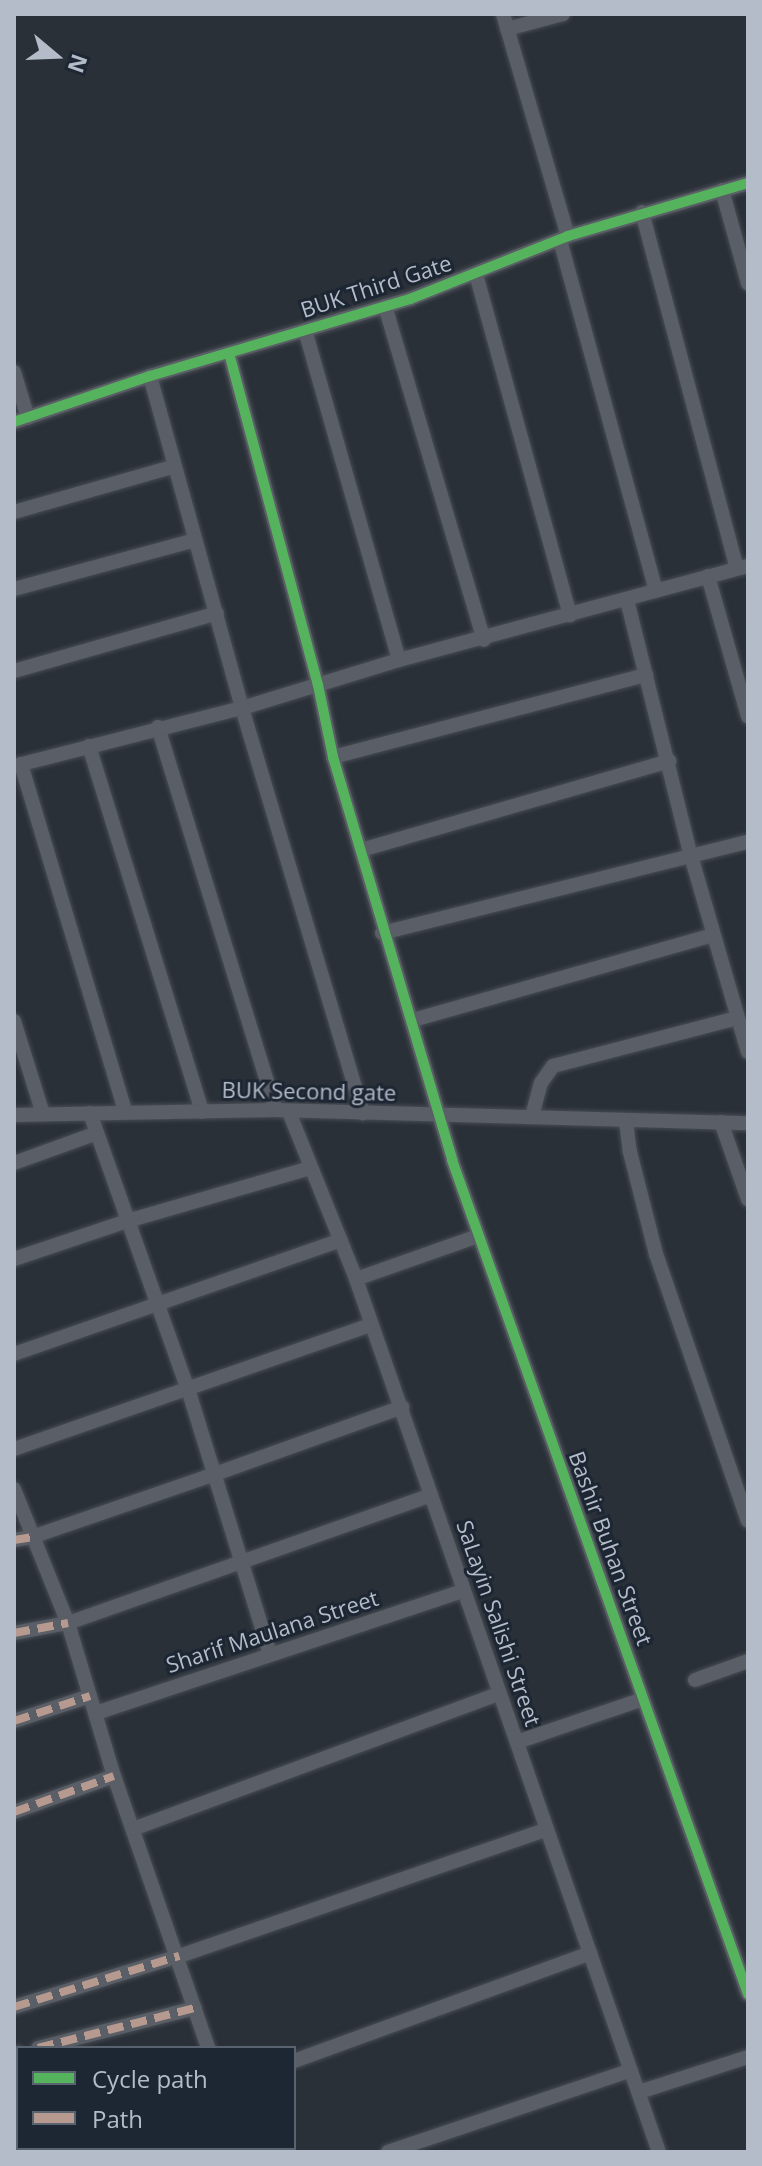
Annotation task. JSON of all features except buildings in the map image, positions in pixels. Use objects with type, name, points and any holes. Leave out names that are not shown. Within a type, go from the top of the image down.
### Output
[{"type":"street","points":[[503,14],[656,590]]},
{"type":"street","points":[[507,29],[563,14]]},
{"type":"street","name":"BUK Third Gate","points":[[21,420],[150,376],[385,306],[642,212],[748,183]]},
{"type":"street","points":[[722,190],[748,283]]},
{"type":"street","points":[[125,1110],[17,765],[242,708],[399,660],[484,640],[742,567],[642,212]]},
{"type":"street","points":[[476,274],[570,615]]},
{"type":"street","points":[[385,306],[484,640]]},
{"type":"street","points":[[305,330],[399,660]]},
{"type":"street","name":"Bashir Buhan Street","points":[[229,353],[318,685],[333,757],[382,933],[413,1020],[439,1114],[478,1236],[748,1994]]},
{"type":"street","points":[[14,372],[21,420]]},
{"type":"street","points":[[150,376],[242,708],[363,1113]]},
{"type":"street","points":[[14,512],[175,466]]},
{"type":"street","points":[[14,589],[196,540]]},
{"type":"street","points":[[708,576],[748,716]]},
{"type":"street","points":[[627,600],[691,856],[748,1052]]},
{"type":"street","points":[[14,671],[217,613]]},
{"type":"street","points":[[333,757],[646,675]]},
{"type":"street","name":"SaLayin Salishi Street","points":[[158,727],[283,1111],[311,1168],[356,1279],[659,2152]]},
{"type":"street","points":[[89,746],[202,1112]]},
{"type":"street","points":[[361,850],[669,761]]},
{"type":"street","points":[[382,933],[748,842]]},
{"type":"street","points":[[413,1020],[713,935]]},
{"type":"street","points":[[532,1116],[541,1083],[553,1066],[737,1018]]},
{"type":"street","points":[[14,1021],[43,1114]]},
{"type":"street","name":"BUK Second gate","points":[[14,1115],[125,1110],[283,1111],[748,1123]]},
{"type":"street","points":[[90,1113],[154,1303],[188,1389],[270,1654]]},
{"type":"street","points":[[626,1121],[630,1152],[656,1254],[748,1521]]},
{"type":"street","points":[[721,1122],[748,1199]]},
{"type":"street","points":[[14,1163],[97,1133]]},
{"type":"street","points":[[14,1259],[127,1221],[311,1168]]},
{"type":"street","points":[[356,1279],[478,1236]]},
{"type":"street","points":[[14,1354],[341,1240]]},
{"type":"street","points":[[14,1449],[370,1325]]},
{"type":"street","points":[[14,1540],[32,1537],[402,1407]]},
{"type":"street","points":[[14,1489],[68,1623],[114,1776],[179,1956],[207,2046]]},
{"type":"street","points":[[14,1633],[68,1623],[431,1495]]},
{"type":"street","name":"Sharif Maulana Street","points":[[96,1713],[462,1591]]},
{"type":"street","points":[[695,1680],[748,1661]]},
{"type":"street","points":[[133,1829],[500,1693]]},
{"type":"street","points":[[14,1721],[90,1696]]},
{"type":"street","points":[[517,1742],[643,1699]]},
{"type":"street","points":[[14,1812],[114,1776]]},
{"type":"street","points":[[14,2006],[179,1956],[547,1829]]},
{"type":"street","points":[[296,2060],[590,1953]]},
{"type":"street","points":[[46,2046],[195,2008]]},
{"type":"street","points":[[639,2092],[748,2057]]},
{"type":"street","points":[[388,2152],[631,2070]]},
{"type":"street","points":[[18,2152],[35,2152]]},
{"type":"marked path","points":[[14,1540],[32,1537]]},
{"type":"marked path","points":[[14,1633],[68,1623]]},
{"type":"marked path","points":[[14,1721],[90,1696]]},
{"type":"marked path","points":[[14,1812],[114,1776]]},
{"type":"marked path","points":[[14,2007],[179,1956]]},
{"type":"marked path","points":[[46,2046],[195,2008]]},
{"type":"cycle path","points":[[14,422],[150,376],[410,299],[568,236],[748,183]]},
{"type":"cycle path","points":[[229,353],[318,685],[333,757],[452,1160],[748,1994]]}]
